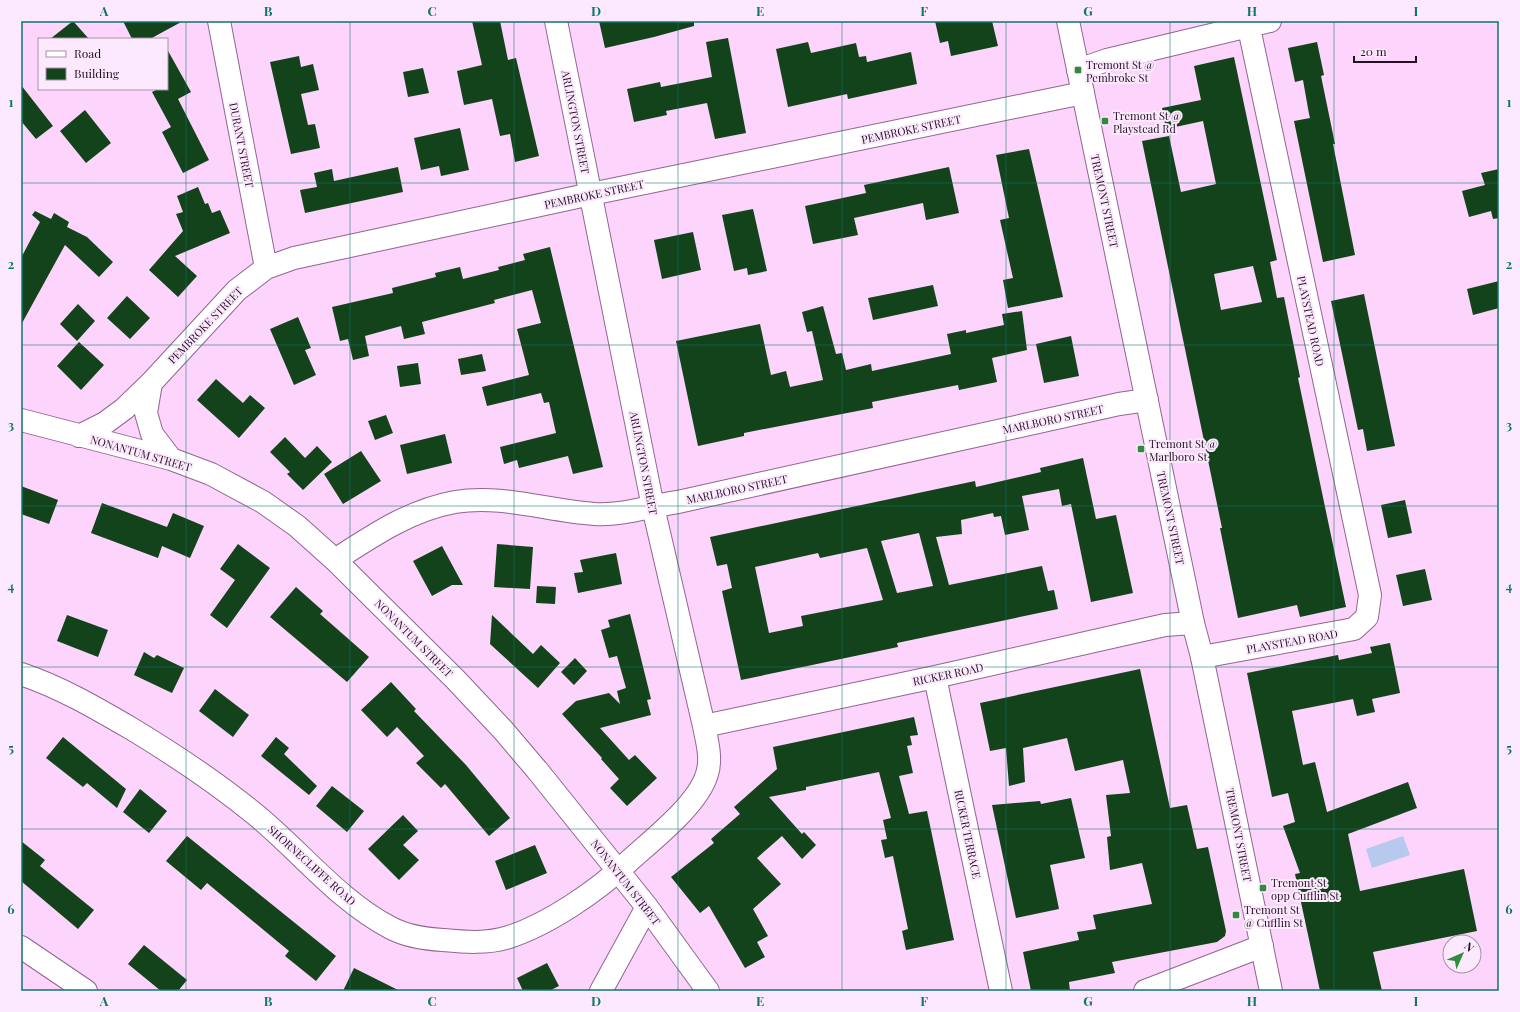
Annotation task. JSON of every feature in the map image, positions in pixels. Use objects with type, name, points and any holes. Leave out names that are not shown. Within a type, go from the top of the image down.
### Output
[{"type":"street","name":"DURANT STREET","points":[[219,21],[266,268]]},
{"type":"street","name":"ARLINGTON STREET","points":[[556,21],[653,507],[704,726],[709,754],[708,773],[701,788],[690,804],[618,871]]},
{"type":"street","name":"TREMONT STREET","points":[[1068,21],[1271,991]]},
{"type":"street","points":[[1078,70],[1107,60],[1248,28],[1270,21]]},
{"type":"street","name":"PLAYSTEAD ROAD","points":[[1202,656],[1354,630],[1367,616],[1370,595],[1248,28]]},
{"type":"street","name":"PEMBROKE STREET","points":[[80,436],[105,423],[118,414],[151,383],[237,290],[266,268],[294,258],[328,252],[591,194],[1083,93]]},
{"type":"street","points":[[151,383],[146,413],[152,434],[171,459]]},
{"type":"street","name":"MARLBORO STREET","points":[[335,560],[383,529],[420,511],[455,502],[492,501],[594,514],[622,512],[653,507],[1119,404],[1147,400]]},
{"type":"street","name":"NONANTUM STREET","points":[[21,420],[171,459],[211,474],[263,502],[297,526],[335,560],[456,680],[498,724],[647,907],[708,991]]},
{"type":"street","name":"RICKER ROAD","points":[[704,726],[935,678],[1165,625],[1193,623]]},
{"type":"street","name":"SHORNECLIFFE ROAD","points":[[21,674],[43,681],[98,708],[209,778],[257,816],[348,899],[392,929],[428,939],[471,942],[507,938],[545,922],[618,871]]},
{"type":"street","name":"RICKER TERRACE","points":[[935,678],[1001,991]]},
{"type":"street","points":[[601,991],[647,907]]},
{"type":"street","points":[[1145,991],[1262,946]]},
{"type":"street","points":[[21,948],[86,991]]},
{"type":"water","points":[[1403,836],[1410,855],[1372,868],[1366,849]]},
{"type":"building","points":[[73,21],[88,38],[51,38]]},
{"type":"building","points":[[123,21],[183,21],[152,38],[132,38]]},
{"type":"building","points":[[472,21],[500,21],[508,60],[516,58],[539,156],[515,162],[510,134],[500,136],[492,99],[464,105],[457,71],[482,65]]},
{"type":"building","points":[[599,21],[694,21],[694,26],[605,48]]},
{"type":"building","points":[[935,21],[992,21],[998,46],[951,56],[948,41],[940,43]]},
{"type":"building","points":[[728,38],[746,133],[715,139],[707,103],[666,111],[667,115],[634,122],[627,89],[660,82],[661,87],[712,77],[706,42]]},
{"type":"building","points":[[808,42],[811,53],[856,43],[859,57],[866,56],[867,62],[911,52],[917,84],[848,99],[847,94],[788,107],[776,49]]},
{"type":"building","points":[[1317,42],[1324,75],[1321,76],[1335,144],[1333,144],[1355,255],[1323,262],[1294,121],[1310,118],[1303,80],[1295,82],[1288,48]]},
{"type":"building","points":[[168,51],[191,92],[178,99],[209,160],[183,173],[162,132],[171,127],[152,92],[156,90],[168,90]]},
{"type":"building","points":[[299,56],[301,67],[313,64],[319,90],[301,94],[308,125],[315,124],[320,148],[291,154],[270,62]]},
{"type":"building","points":[[1234,57],[1277,260],[1270,262],[1277,298],[1284,297],[1300,377],[1298,378],[1346,607],[1300,617],[1297,605],[1238,618],[1220,528],[1222,528],[1142,141],[1169,136],[1181,192],[1216,184],[1203,121],[1166,129],[1162,108],[1201,100],[1194,66]],"holes":[[[1253,266],[1262,302],[1221,310],[1214,274]]]},
{"type":"building","points":[[423,68],[429,93],[408,97],[403,72]]},
{"type":"building","points":[[21,85],[53,126],[36,139],[21,121]]},
{"type":"building","points":[[85,110],[111,143],[86,163],[60,131]]},
{"type":"building","points":[[460,128],[469,170],[441,176],[439,166],[421,170],[414,138]]},
{"type":"building","points":[[1029,149],[1063,297],[1008,308],[1003,280],[1013,278],[1000,220],[1009,218],[996,155]]},
{"type":"building","points":[[398,167],[403,192],[305,213],[300,190],[317,187],[314,173],[332,169],[334,181]]},
{"type":"building","points":[[949,167],[959,213],[926,220],[923,203],[854,218],[858,235],[813,244],[805,206],[866,193],[864,185]]},
{"type":"building","points":[[1499,169],[1499,218],[1493,219],[1491,211],[1469,217],[1462,191],[1485,185],[1481,173]]},
{"type":"building","points":[[198,187],[205,204],[208,203],[212,213],[220,210],[230,233],[175,256],[197,276],[178,297],[149,270],[183,231],[176,214],[183,212],[177,196]]},
{"type":"building","points":[[753,209],[767,271],[748,275],[747,268],[734,271],[722,215]]},
{"type":"building","points":[[35,211],[51,219],[54,213],[69,222],[67,227],[87,237],[113,262],[99,277],[65,245],[21,325],[21,258],[40,222],[32,215]]},
{"type":"building","points":[[693,232],[701,270],[662,279],[654,240]]},
{"type":"building","points":[[550,247],[603,467],[573,474],[568,456],[519,468],[517,460],[504,464],[500,447],[556,433],[549,402],[544,403],[541,393],[487,406],[482,387],[529,375],[517,329],[541,323],[532,290],[494,300],[495,303],[422,322],[425,334],[404,339],[401,326],[365,336],[369,356],[353,360],[348,339],[340,341],[332,307],[393,293],[392,288],[436,277],[435,273],[460,267],[463,279],[499,270],[498,267],[525,260],[523,254]]},
{"type":"building","points":[[1499,281],[1499,308],[1473,315],[1467,289]]},
{"type":"building","points":[[933,285],[938,306],[873,320],[868,298]]},
{"type":"building","points":[[1364,294],[1395,446],[1367,451],[1363,429],[1358,430],[1331,301]]},
{"type":"building","points":[[127,296],[150,318],[130,339],[107,318]]},
{"type":"building","points":[[78,304],[95,321],[77,341],[60,324]]},
{"type":"building","points":[[823,306],[836,354],[842,353],[846,370],[871,364],[872,371],[951,354],[947,334],[966,330],[966,333],[1004,325],[1002,314],[1022,311],[1027,350],[992,358],[997,382],[959,390],[958,385],[872,402],[873,408],[744,433],[744,436],[698,446],[676,341],[760,324],[771,375],[786,371],[790,387],[823,380],[812,331],[807,332],[802,312]]},
{"type":"building","points":[[298,317],[311,348],[305,350],[316,375],[294,385],[270,329]]},
{"type":"building","points":[[1071,336],[1079,376],[1044,383],[1036,344]]},
{"type":"building","points":[[79,342],[104,365],[81,390],[57,366]]},
{"type":"building","points":[[482,354],[486,371],[461,375],[458,359]]},
{"type":"building","points":[[418,363],[421,384],[400,387],[397,366]]},
{"type":"building","points":[[216,379],[243,403],[250,395],[265,408],[239,438],[197,400]]},
{"type":"building","points":[[386,415],[393,433],[375,440],[368,421]]},
{"type":"building","points":[[445,434],[452,463],[407,474],[400,445]]},
{"type":"building","points":[[285,437],[305,458],[317,446],[332,462],[303,490],[287,474],[290,472],[270,452]]},
{"type":"building","points":[[361,451],[381,481],[343,504],[324,474]]},
{"type":"building","points":[[1083,458],[1096,519],[1116,515],[1133,593],[1091,602],[1071,504],[1062,506],[1059,489],[1022,496],[1029,530],[1005,535],[1001,516],[994,517],[993,513],[961,520],[962,534],[936,537],[949,585],[1042,566],[1048,591],[1054,590],[1058,609],[897,643],[898,647],[741,680],[722,591],[732,588],[727,564],[717,566],[710,537],[975,481],[976,487],[1041,472],[1040,468]],"holes":[[[919,533],[933,586],[897,593],[881,541]],[[867,548],[883,600],[801,616],[803,626],[769,633],[755,567],[818,553],[820,558]]]},
{"type":"building","points":[[21,486],[58,500],[49,524],[21,514]]},
{"type":"building","points":[[1405,500],[1412,533],[1388,538],[1381,505]]},
{"type":"building","points":[[102,503],[167,527],[173,513],[204,526],[190,558],[162,546],[158,558],[91,533]]},
{"type":"building","points":[[238,544],[270,568],[227,628],[210,615],[235,580],[220,569]]},
{"type":"building","points":[[497,544],[533,547],[530,589],[494,587]]},
{"type":"building","points":[[442,546],[463,585],[452,585],[432,596],[413,561]]},
{"type":"building","points":[[616,553],[622,584],[578,593],[574,573],[583,572],[580,560]]},
{"type":"building","points":[[1425,569],[1432,600],[1403,606],[1396,575]]},
{"type":"building","points":[[537,586],[556,587],[555,604],[536,603]]},
{"type":"building","points":[[296,587],[323,611],[320,614],[369,657],[347,682],[270,617]]},
{"type":"building","points":[[630,614],[651,699],[647,700],[651,715],[600,728],[629,760],[635,755],[657,778],[627,806],[610,788],[619,779],[562,714],[576,701],[609,693],[620,704],[617,691],[626,688],[617,656],[609,658],[601,630],[610,627],[608,620]]},
{"type":"building","points":[[67,615],[108,630],[98,657],[57,641]]},
{"type":"building","points":[[492,615],[533,654],[541,645],[560,663],[538,688],[490,644]]},
{"type":"building","points":[[1390,643],[1400,693],[1372,699],[1375,712],[1357,716],[1353,699],[1292,711],[1303,765],[1315,762],[1327,812],[1408,782],[1417,808],[1348,834],[1360,891],[1464,869],[1477,931],[1462,934],[1442,934],[1442,938],[1373,952],[1382,991],[1320,991],[1295,874],[1300,873],[1283,826],[1295,822],[1288,793],[1272,797],[1247,673],[1338,655],[1339,660],[1372,653],[1370,647]]},
{"type":"building","points":[[144,652],[154,658],[157,655],[184,668],[172,693],[134,675]]},
{"type":"building","points":[[575,658],[587,671],[574,685],[561,672]]},
{"type":"building","points":[[1140,669],[1170,808],[1187,805],[1197,849],[1208,847],[1226,931],[1225,936],[1217,942],[1112,962],[1115,973],[1069,982],[1070,991],[1031,991],[1023,952],[1079,940],[1077,932],[1096,929],[1093,915],[1152,904],[1142,863],[1110,870],[1107,837],[1111,836],[1106,795],[1130,793],[1123,760],[1075,771],[1067,738],[1023,748],[1025,782],[1009,786],[1006,748],[990,751],[980,703]]},
{"type":"building","points":[[391,682],[416,709],[414,711],[466,765],[510,818],[489,836],[445,784],[441,788],[416,763],[424,756],[397,727],[387,737],[361,710]]},
{"type":"building","points":[[215,689],[249,715],[233,737],[199,711]]},
{"type":"building","points":[[914,717],[918,735],[910,736],[912,745],[907,746],[913,773],[899,776],[909,814],[927,811],[954,940],[906,950],[902,931],[908,929],[893,856],[885,858],[881,840],[887,839],[883,820],[891,818],[879,772],[806,787],[806,790],[769,797],[802,834],[804,832],[816,845],[802,859],[782,836],[757,858],[781,884],[753,909],[768,936],[757,942],[765,957],[745,968],[709,906],[700,913],[671,877],[714,843],[711,839],[740,814],[734,807],[777,769],[773,747]]},
{"type":"building","points":[[63,737],[126,789],[117,808],[87,783],[83,787],[46,758]]},
{"type":"building","points":[[276,737],[289,748],[284,754],[317,786],[309,795],[261,756]]},
{"type":"building","points":[[332,786],[364,811],[347,832],[316,806]]},
{"type":"building","points":[[140,789],[167,811],[149,833],[123,812]]},
{"type":"building","points":[[1071,798],[1085,858],[1050,865],[1059,909],[1016,918],[992,805],[1040,801],[1041,804]]},
{"type":"building","points":[[403,815],[418,831],[403,845],[419,860],[399,880],[368,849]]},
{"type":"building","points":[[187,836],[336,956],[316,981],[285,956],[289,951],[207,883],[201,890],[166,861]]},
{"type":"building","points":[[21,841],[45,860],[40,866],[94,910],[78,929],[21,881]]},
{"type":"building","points":[[535,845],[547,873],[506,890],[495,861]]},
{"type":"building","points":[[144,945],[187,980],[178,991],[161,991],[128,964]]},
{"type":"building","points":[[547,963],[559,986],[549,991],[523,991],[517,978]]},
{"type":"building","points":[[354,968],[400,991],[343,991]]},
{"type":"place","name":"Tremont St @ Pembroke St","points":[[1078,70]]},
{"type":"place","name":"Tremont St @ Playstead Rd","points":[[1105,121]]},
{"type":"place","name":"Tremont St @ Marlboro St","points":[[1141,449]]},
{"type":"place","name":"Tremont St opp Cufflin St","points":[[1263,888]]},
{"type":"place","name":"Tremont St @ Cufflin St","points":[[1236,915]]}]
